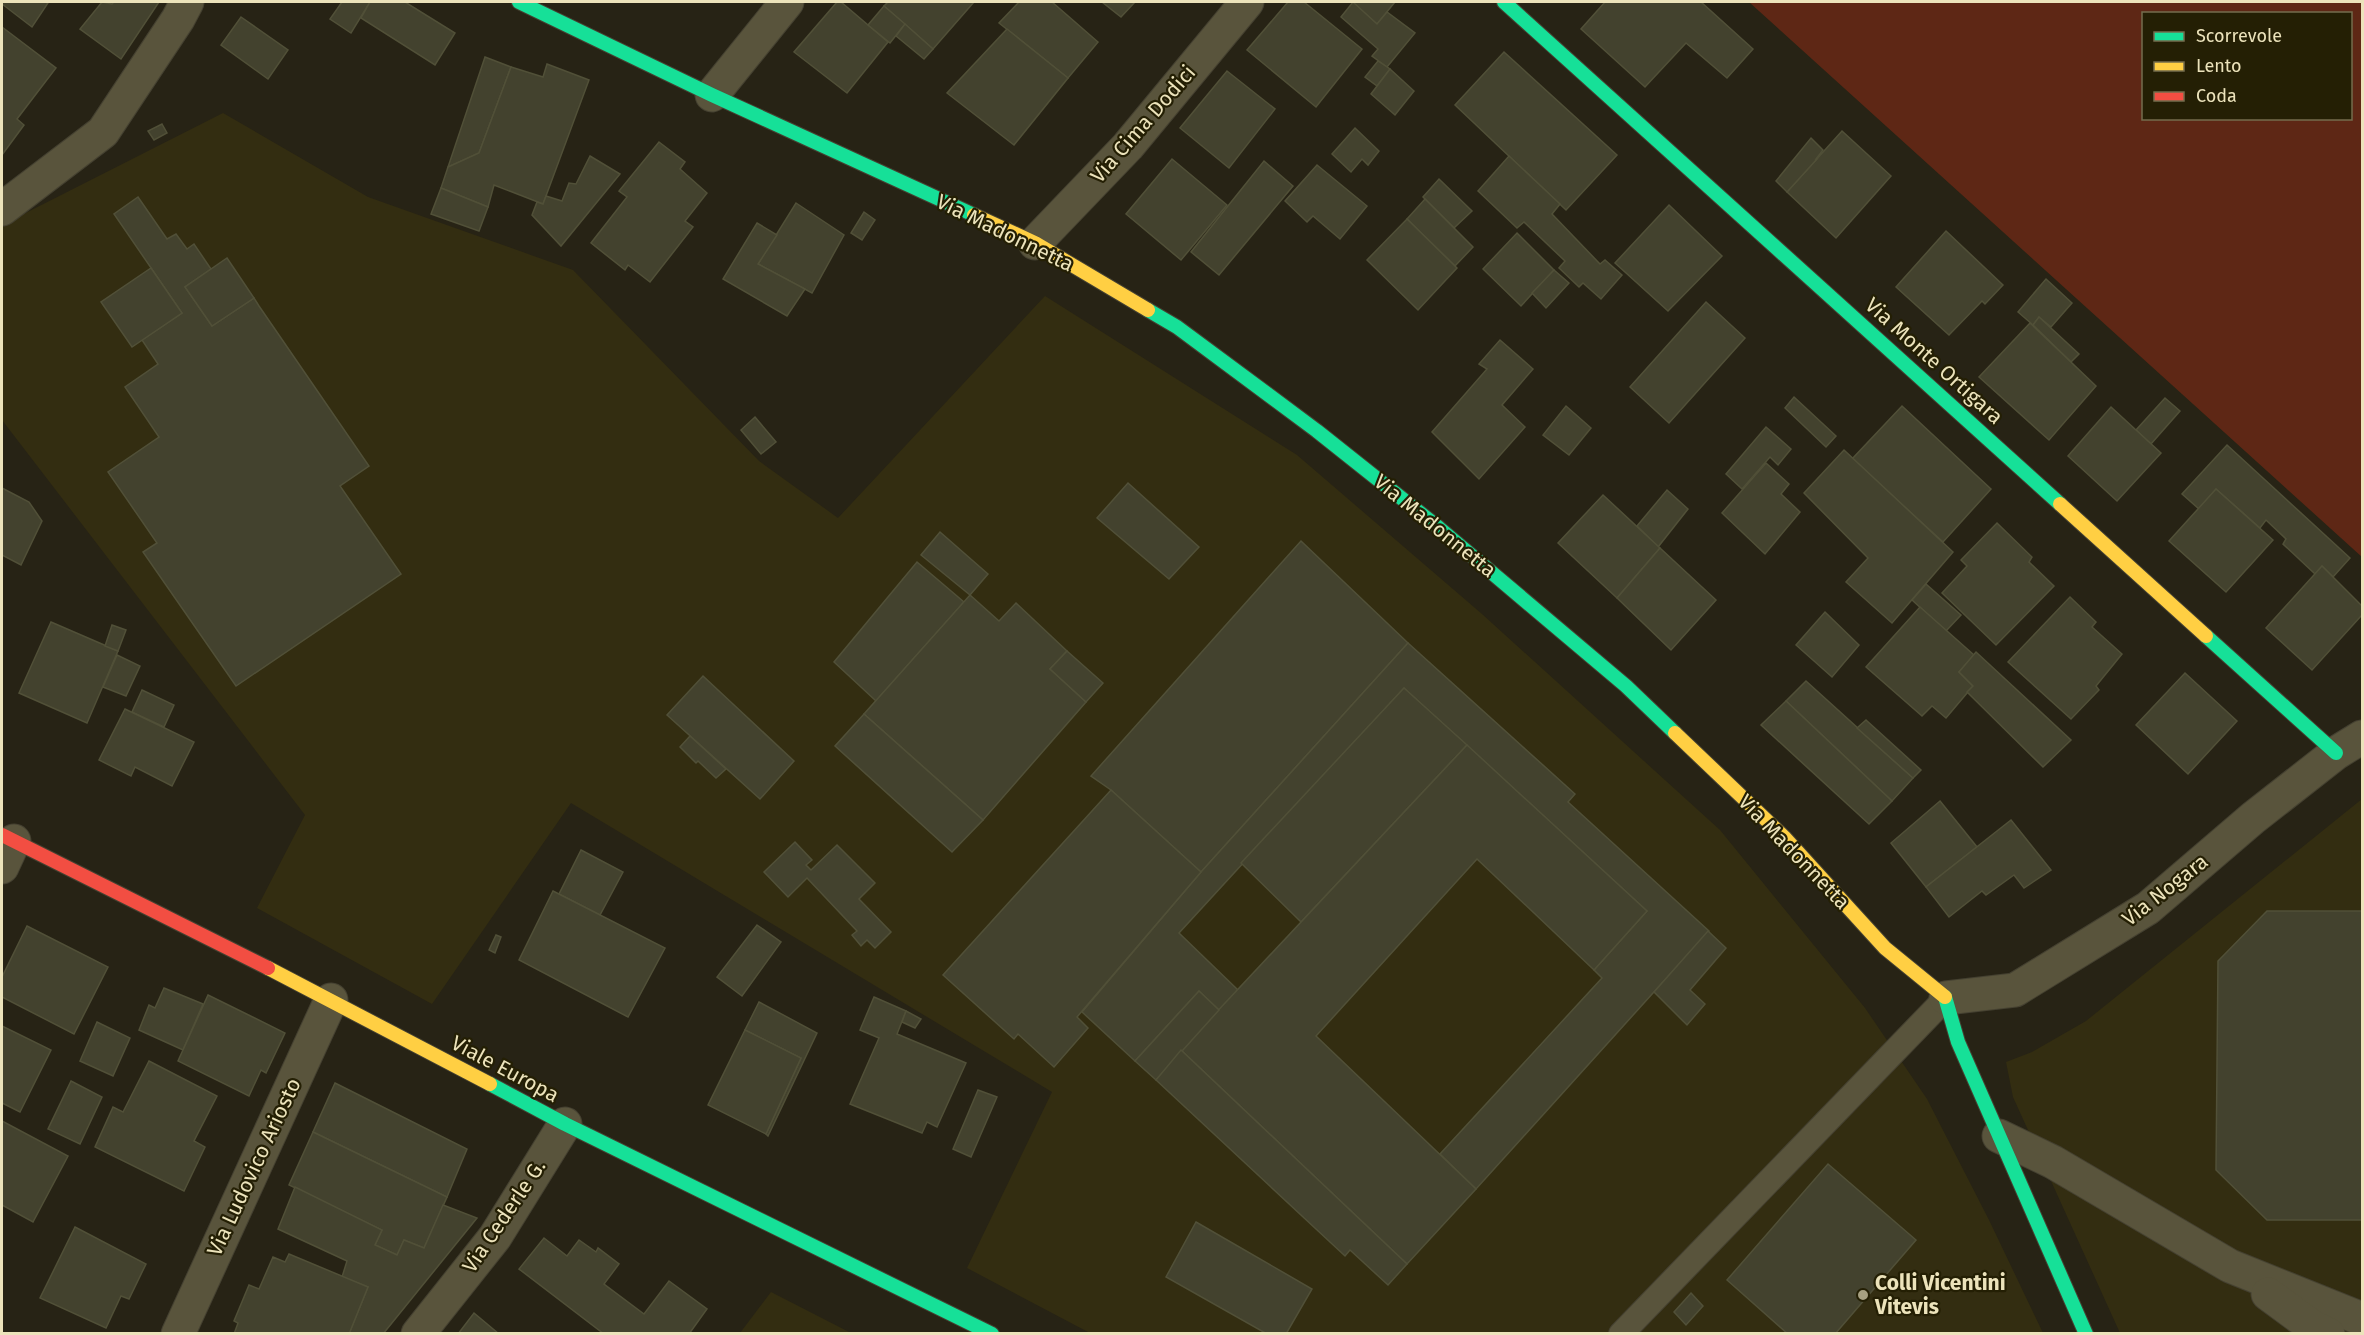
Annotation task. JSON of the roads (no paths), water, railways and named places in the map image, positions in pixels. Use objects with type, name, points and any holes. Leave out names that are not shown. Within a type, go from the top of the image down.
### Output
[{"type":"street","points":[[2,209],[103,132],[188,2]]},
{"type":"street","name":"Via Madonnetta","points":[[519,2],[712,95],[1035,243],[1178,327],[1317,431],[1439,528],[1626,686],[1784,837],[1885,948],[1946,998]]},
{"type":"street","points":[[712,95],[787,2]]},
{"type":"street","name":"Via Cima Dodici","points":[[1035,243],[1128,146],[1247,2]]},
{"type":"street","name":"Via Monte Ortigara","points":[[1504,2],[2349,745]]},
{"type":"street","name":"Via Nogara","points":[[1946,998],[2015,990],[2148,908],[2253,818],[2349,745]]},
{"type":"street","name":"Viale Europa","points":[[6,848],[331,1000],[565,1124],[992,1334]]},
{"type":"street","points":[[1946,998],[1958,1042],[2086,1334]]},
{"type":"street","name":"Via Ludovico Ariosto","points":[[178,1334],[331,1000]]},
{"type":"street","name":"Via Cederle G.","points":[[418,1334],[495,1237],[565,1124]]},
{"type":"street","points":[[1999,1136],[2053,1161],[2230,1266],[2313,1327],[2328,1334]]},
{"type":"street","points":[[2230,1266],[2362,1319]]},
{"type":"lane","points":[[1620,1334],[1946,998]]},
{"type":"place","name":"Colli Vicentini Vitevis","points":[[1863,1295]]}]
